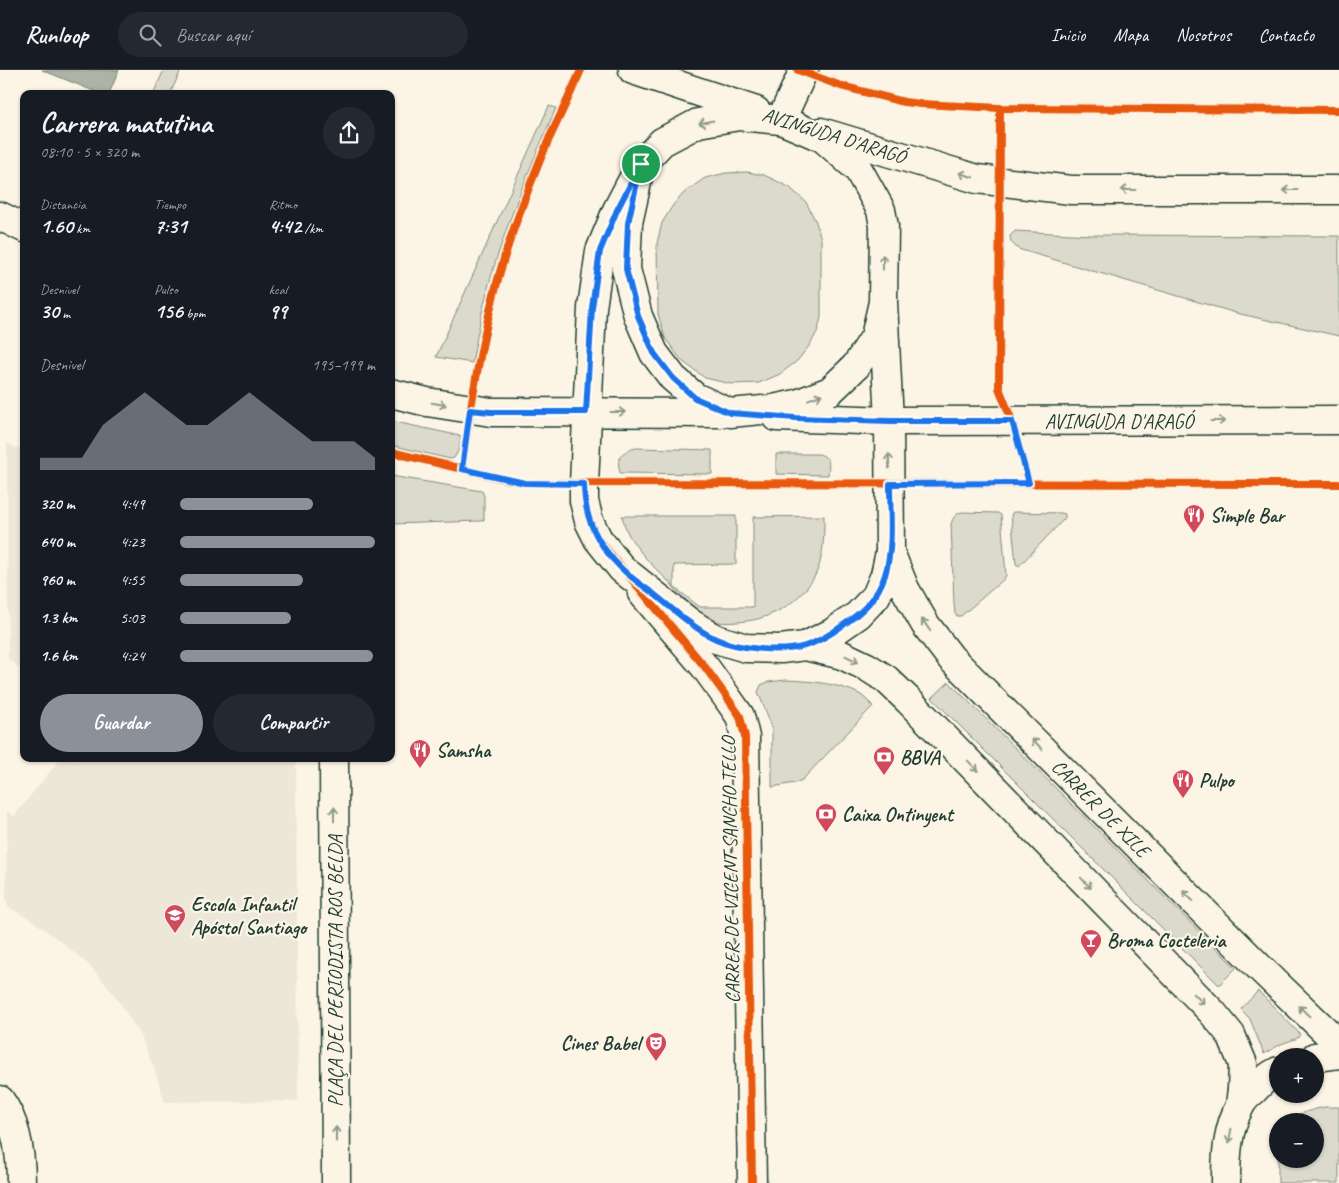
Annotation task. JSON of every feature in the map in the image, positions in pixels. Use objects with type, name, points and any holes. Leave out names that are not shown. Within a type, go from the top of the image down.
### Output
[{"type":"main road","name":"AVINGUDA D'ARAGÓ","points":[[632,70],[781,120],[977,179],[1071,190],[1339,190]]},
{"type":"main road","points":[[781,120],[804,70]]},
{"type":"main road","points":[[739,116],[781,120],[823,138],[858,169],[881,210],[884,226],[883,302],[889,421],[890,552],[885,575],[876,596],[858,615],[839,629],[805,646],[782,649],[746,648],[716,639],[690,623],[622,569],[598,539],[584,501],[586,412],[592,308],[600,251],[617,210],[641,164],[662,142],[698,123],[739,116]]},
{"type":"main road","points":[[641,164],[628,223],[626,269],[638,316],[654,353],[673,378],[695,398],[730,413],[773,409],[797,404],[830,391],[856,366],[875,337],[883,302]]},
{"type":"main road","points":[[0,216],[20,226]]},
{"type":"main road","name":"AVINGUDA D'ARAGÓ","points":[[395,394],[427,402],[491,412],[730,413],[796,418],[889,421],[1339,420]]},
{"type":"main road","name":"CARRER DE XILE","points":[[890,552],[905,589],[924,624],[951,658],[1259,967],[1339,1044]]},
{"type":"main road","name":"CARRER DE VICENT SANCHO TELLO","points":[[622,569],[726,696],[740,716],[745,737],[752,1183]]},
{"type":"main road","points":[[805,646],[842,655],[886,679],[1212,1012],[1231,1035],[1243,1064],[1240,1104],[1231,1129],[1226,1158],[1226,1183]]},
{"type":"main road","name":"PLAÇA DEL PERIODISTA ROS BELDA","points":[[334,762],[336,1183]]},
{"type":"main road","points":[[1324,1056],[1339,1054]]},
{"type":"main road","points":[[1240,1104],[1269,1076]]},
{"type":"main road","points":[[0,1100],[5,1107],[16,1134],[21,1183]]},
{"type":"shaded area","points":[[42,70],[119,70],[111,90],[91,90]]},
{"type":"shaded area","points":[[164,70],[181,70],[172,90],[155,90]]},
{"type":"shaded area","points":[[549,106],[556,108],[528,173],[503,239],[486,294],[472,363],[436,357]]},
{"type":"shaded area","points":[[747,172],[764,175],[789,187],[806,202],[816,222],[821,239],[821,317],[818,330],[810,345],[797,361],[780,374],[759,383],[731,384],[705,378],[682,361],[665,338],[658,314],[657,243],[662,223],[673,205],[685,192],[705,178],[726,173]]},
{"type":"shaded area","points":[[1015,231],[1090,235],[1339,236],[1339,336],[1236,313],[1018,249],[1011,242],[1010,236]]},
{"type":"shaded area","points":[[395,422],[461,436],[459,449],[454,458],[450,459],[395,446]]},
{"type":"shaded area","points":[[7,443],[20,449],[20,668],[8,659]]},
{"type":"shaded area","points":[[637,448],[712,450],[712,474],[620,473],[620,457],[626,451]]},
{"type":"shaded area","points":[[776,454],[819,454],[826,457],[829,465],[828,475],[776,474]]},
{"type":"shaded area","points":[[395,477],[482,491],[484,496],[484,520],[395,524]]},
{"type":"shaded area","points":[[962,512],[998,513],[1001,515],[1006,575],[1004,579],[961,616],[957,616],[954,604],[951,524],[955,516]]},
{"type":"shaded area","points":[[1013,512],[1065,514],[1065,518],[1019,566],[1016,564],[1011,515]]},
{"type":"shaded area","points":[[622,516],[736,516],[736,564],[674,565],[674,587],[700,607],[753,607],[753,517],[824,516],[822,553],[811,582],[794,601],[759,619],[723,623],[704,616],[693,608],[649,562],[629,535]]},
{"type":"shaded area","points":[[786,680],[834,685],[861,695],[873,706],[802,780],[772,787],[772,729],[758,692],[761,685],[768,682]]},
{"type":"shaded area","points":[[949,682],[1236,968],[1219,985],[932,698]]},
{"type":"shaded area","name":"Escola Infantil Apóstol Santiago","points":[[58,762],[296,762],[298,1101],[165,1102],[140,1034],[114,994],[89,965],[59,940],[30,919],[8,907],[6,899],[7,811],[14,816]]},
{"type":"shaded area","points":[[1258,991],[1300,1034],[1298,1038],[1274,1048],[1269,1048],[1269,1051],[1264,1054],[1250,1019],[1241,1009]]},
{"type":"shaded area","points":[[1339,1107],[1339,1183],[1278,1183],[1278,1168],[1324,1168],[1324,1113],[1302,1113],[1311,1110]]},
{"type":"cycle path","points":[[462,469],[471,409],[495,289],[517,219],[539,162],[581,70]]},
{"type":"cycle path","points":[[798,70],[841,86],[904,102],[921,104],[1000,108],[1339,110]]},
{"type":"cycle path","points":[[1000,108],[999,388],[1012,421],[1029,483]]},
{"type":"cycle path","points":[[395,453],[525,483],[1339,484]]},
{"type":"cycle path","points":[[584,484],[587,512],[598,539],[705,667],[740,716],[745,737],[752,1183]]},
{"type":"place","name":"Simple Bar","points":[[1194,534]]},
{"type":"place","name":"Samsha","points":[[420,769]]},
{"type":"place","name":"BBVA","points":[[884,776]]},
{"type":"place","name":"Pulpo","points":[[1183,799]]},
{"type":"place","name":"Caixa Ontinyent","points":[[826,833]]},
{"type":"place","name":"Escola Infantil Apóstol Santiago","points":[[175,934]]},
{"type":"place","name":"Broma Cocteleria","points":[[1091,959]]},
{"type":"place","name":"Cines Babel","points":[[656,1062]]},
{"type":"route","points":[[641,164],[628,223],[626,269],[638,316],[654,353],[673,378],[695,398],[730,413],[796,418],[889,421],[1012,421],[1029,483],[890,484],[890,552],[885,575],[876,596],[858,615],[832,633],[805,646],[782,649],[746,648],[716,639],[690,623],[622,569],[598,539],[584,501],[584,484],[525,483],[504,480],[462,469],[470,410],[491,412],[586,412],[592,308],[600,251],[617,210],[641,164]]}]
